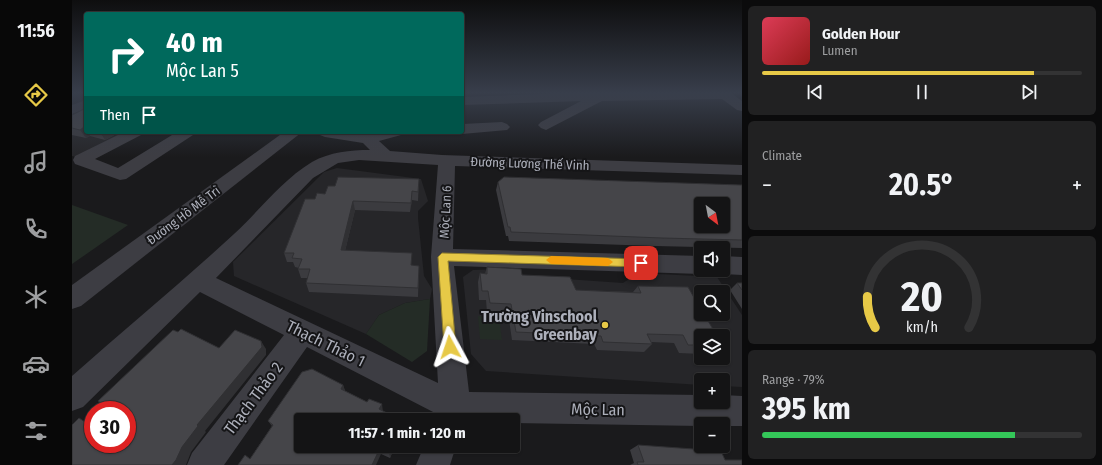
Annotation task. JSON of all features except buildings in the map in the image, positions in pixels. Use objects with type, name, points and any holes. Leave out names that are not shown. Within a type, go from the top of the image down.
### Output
[{"type":"street","points":[[546,125],[568,114]]},
{"type":"street","points":[[464,129],[502,127]]},
{"type":"street","points":[[132,134],[81,160],[120,174],[185,134]]},
{"type":"street","name":"Đường Hồ Mễ Trì","points":[[72,299],[291,134]]},
{"type":"street","points":[[348,134],[368,139],[388,134]]},
{"type":"street","points":[[368,139],[386,156]]},
{"type":"street","name":"Đường Lương Thế Vinh","points":[[72,396],[198,280],[313,169],[334,159],[351,156],[386,156],[447,161],[739,173]]},
{"type":"street","name":"Mộc Lan 6","points":[[447,161],[442,257],[452,413]]},
{"type":"street","points":[[442,257],[694,265]]},
{"type":"street","points":[[730,265],[742,266]]},
{"type":"street","name":"Thạch Thảo 1","points":[[198,280],[303,332],[452,413]]},
{"type":"street","name":"Thạch Thảo 2","points":[[204,465],[303,332]]},
{"type":"street","name":"Mộc Lan","points":[[452,413],[742,411]]},
{"type":"street","points":[[433,465],[437,453]]},
{"type":"shaded area","points":[[72,114],[84,114],[84,134],[124,134],[81,158],[72,156]]},
{"type":"shaded area","points":[[337,168],[421,179],[428,201],[418,211],[418,218],[424,276],[432,289],[430,299],[405,303],[379,315],[366,334],[234,276],[233,262],[324,172]]},
{"type":"shaded area","points":[[72,205],[128,225],[72,264]]},
{"type":"shaded area","name":"Trường Vinschool Greenbay","points":[[509,269],[522,276],[623,283],[638,273],[717,277],[722,285],[694,285],[694,321],[730,321],[730,297],[742,315],[742,387],[730,386],[730,373],[694,373],[694,385],[486,371],[471,354],[463,277],[473,270]]},
{"type":"shaded area","points":[[430,299],[427,351],[412,362],[366,334],[379,315],[405,303]]},
{"type":"shaded area","points":[[478,316],[499,317],[502,340],[480,339]]},
{"type":"slow traffic","points":[[551,260],[608,262]]},
{"type":"place","name":"Trường Vinschool Greenbay","points":[[605,325]]},
{"type":"route","points":[[450,347],[442,257],[641,263]]}]
